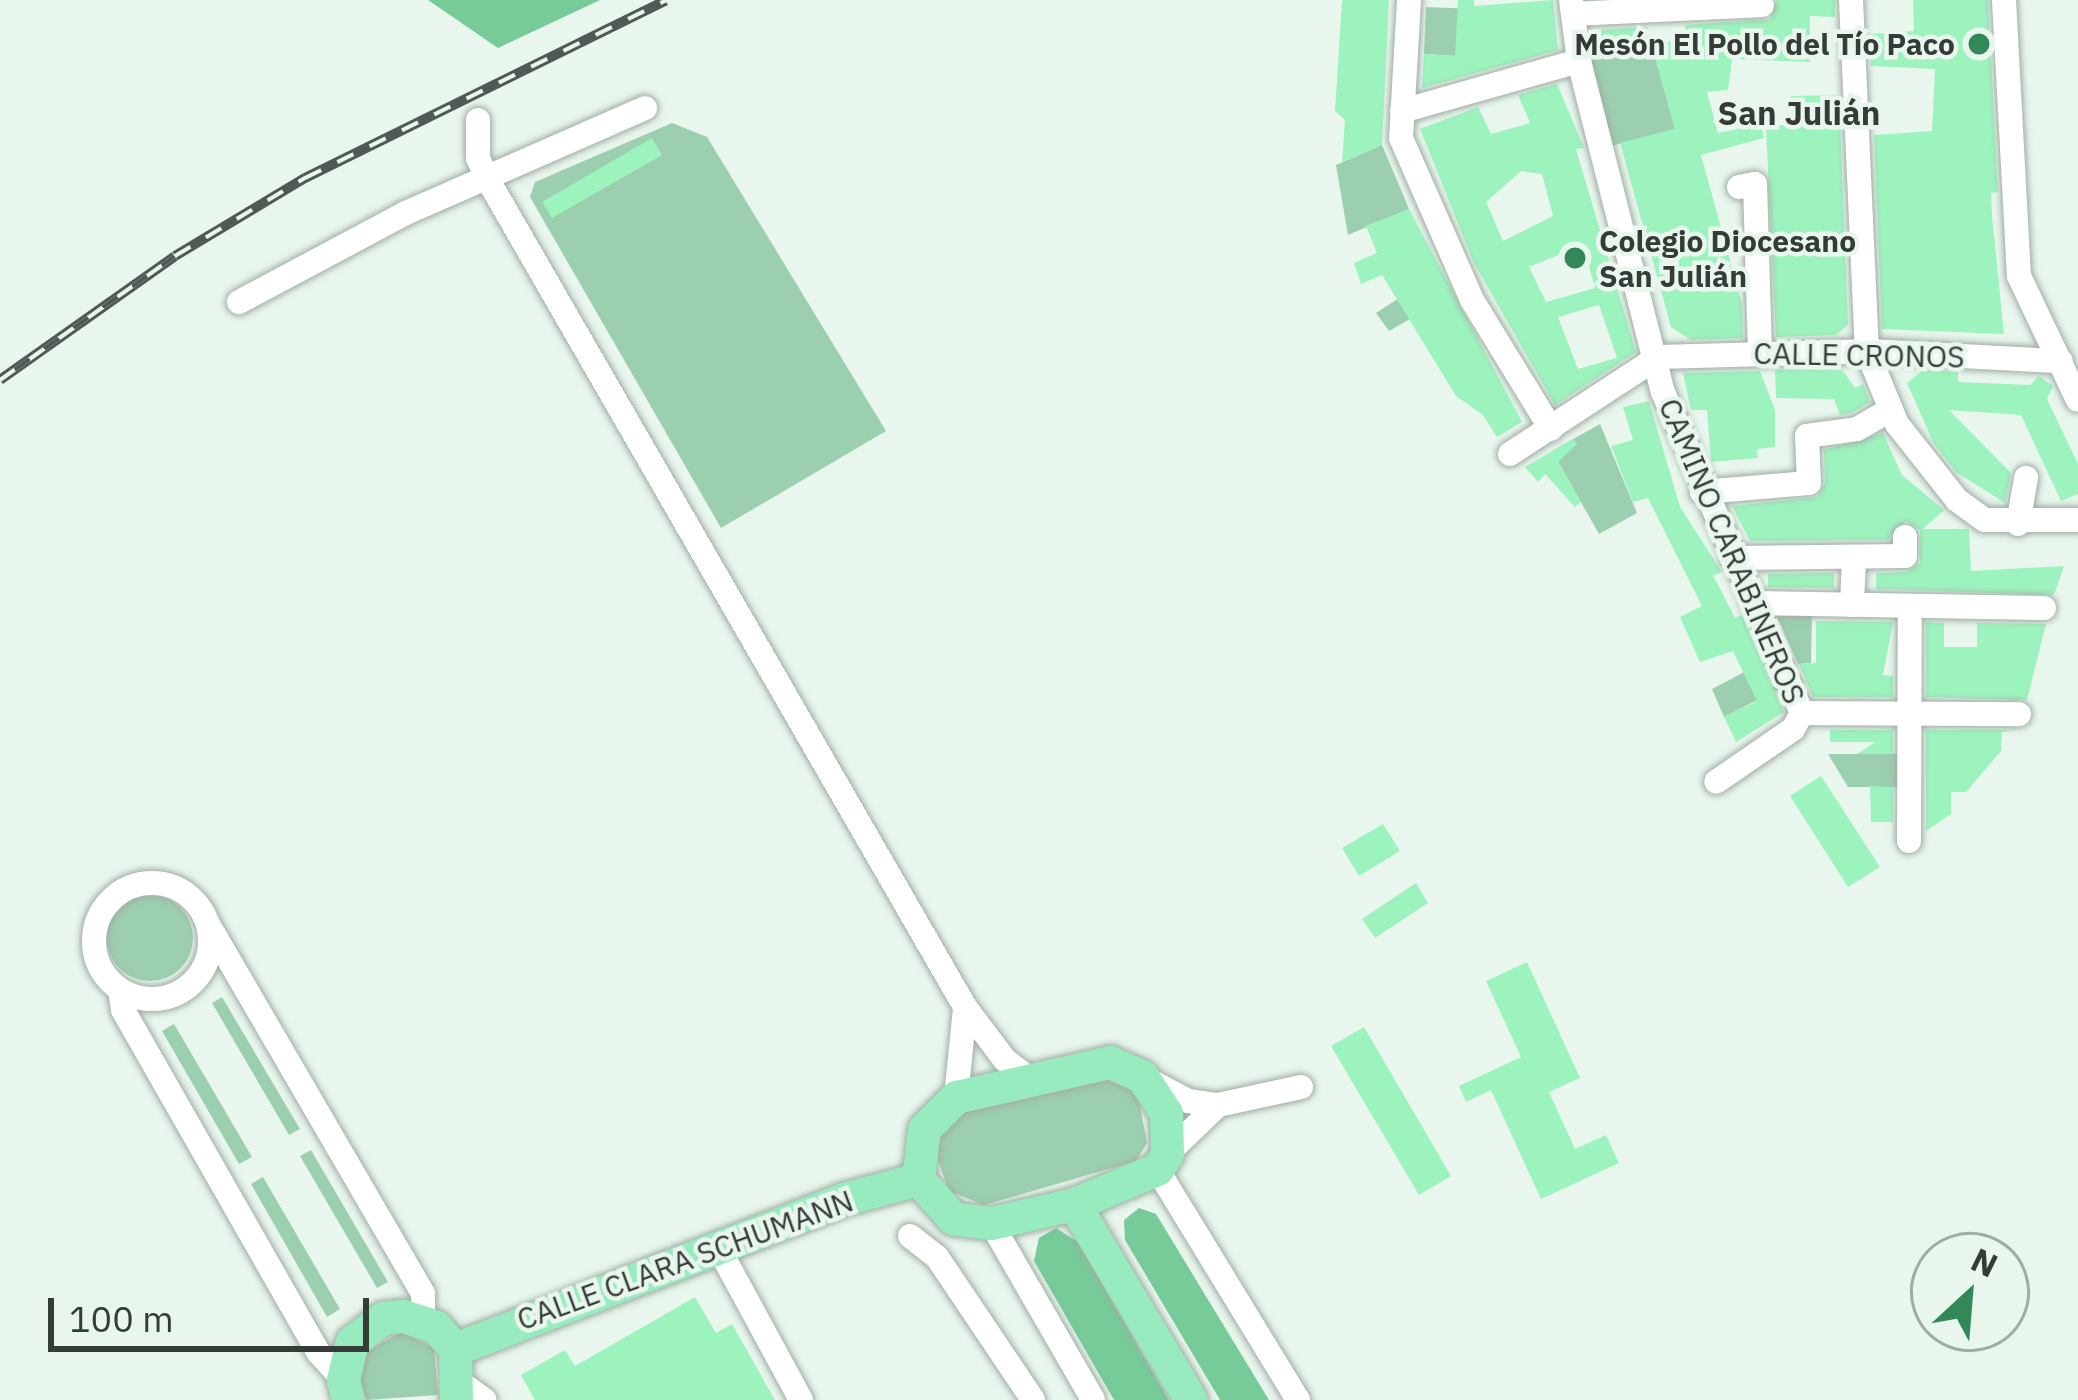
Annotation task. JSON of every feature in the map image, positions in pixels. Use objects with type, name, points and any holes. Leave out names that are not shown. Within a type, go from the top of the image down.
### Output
[{"type":"main road","points":[[1110,1062],[1142,1076],[1166,1113],[1162,1161],[1074,1204],[991,1222],[952,1218],[918,1180],[924,1129],[956,1097],[1110,1062]]},
{"type":"main road","name":"CALLE CLARA SCHUMANN","points":[[455,1349],[718,1247],[918,1180]]},
{"type":"main road","points":[[1074,1204],[1191,1400]]},
{"type":"main road","points":[[345,1390],[344,1360],[366,1328],[383,1318],[422,1319],[455,1349],[467,1394]]},
{"type":"street","points":[[1409,0],[1400,138],[1472,300],[1551,430]]},
{"type":"street","points":[[1851,0],[1867,351],[1891,409],[1957,500],[1985,520],[2018,524],[2078,520]]},
{"type":"street","points":[[2004,0],[2019,276],[2078,400]]},
{"type":"street","points":[[1572,7],[1762,5]]},
{"type":"street","name":"CAMINO CARABINEROS","points":[[1572,7],[1579,61],[1658,357],[1702,492],[1802,713],[1793,729],[1716,782]]},
{"type":"street","points":[[1402,111],[1579,61]]},
{"type":"street","points":[[239,302],[335,247],[645,108]]},
{"type":"street","points":[[478,120],[478,158],[488,180],[965,1006],[1005,1060],[1032,1080]]},
{"type":"street","points":[[1739,187],[1755,184],[1760,353]]},
{"type":"street","name":"CALLE CRONOS","points":[[1658,357],[1867,351],[2061,362]]},
{"type":"street","points":[[1510,454],[1658,357]]},
{"type":"street","points":[[1702,492],[1809,483],[1807,436],[1857,429],[1891,409]]},
{"type":"street","points":[[2018,524],[2026,478]]},
{"type":"street","points":[[1732,558],[1905,556],[1905,537]]},
{"type":"street","points":[[1852,605],[1853,558]]},
{"type":"street","points":[[1753,603],[2044,608]]},
{"type":"street","points":[[1910,606],[1910,841]]},
{"type":"street","points":[[1802,713],[2019,714]]},
{"type":"street","points":[[208,924],[208,959],[188,988],[154,1000],[120,991],[106,978],[94,944],[116,895],[170,886],[208,924],[423,1294],[422,1319]]},
{"type":"street","points":[[120,991],[123,1010],[345,1390]]},
{"type":"street","points":[[956,1097],[965,1006]]},
{"type":"street","points":[[1142,1076],[1188,1101],[1218,1105],[1301,1088]]},
{"type":"street","points":[[1218,1105],[1162,1161],[1298,1400]]},
{"type":"street","points":[[991,1222],[1094,1400]]},
{"type":"street","points":[[910,1236],[937,1257],[1033,1400]]},
{"type":"street","points":[[718,1247],[801,1400]]},
{"type":"green space","points":[[428,0],[600,0],[498,48]]},
{"type":"green space","points":[[1426,7],[1474,9],[1471,57],[1424,54]]},
{"type":"green space","points":[[1651,42],[1675,129],[1611,146],[1590,56]]},
{"type":"green space","points":[[672,123],[707,137],[886,431],[721,528],[530,197],[535,182]]},
{"type":"green space","points":[[1382,145],[1409,209],[1348,235],[1336,165]]},
{"type":"green space","points":[[1437,274],[1450,296],[1389,331],[1376,313]]},
{"type":"green space","points":[[1600,424],[1637,513],[1599,534],[1552,451]]},
{"type":"green space","points":[[1812,615],[1811,663],[1798,664],[1777,616]]},
{"type":"green space","points":[[1769,659],[1783,687],[1724,717],[1712,689]]},
{"type":"green space","points":[[1828,754],[1903,754],[1903,787],[1848,787]]},
{"type":"green space","points":[[150,895],[166,898],[180,908],[190,922],[190,954],[180,968],[166,978],[150,981],[134,978],[120,968],[110,954],[107,938],[110,922],[120,908],[134,898]]},
{"type":"green space","points":[[222,997],[300,1129],[289,1135],[212,1003]]},
{"type":"green space","points":[[174,1024],[252,1157],[239,1164],[162,1031]]},
{"type":"green space","points":[[1099,1077],[1131,1090],[1140,1105],[1147,1143],[1136,1161],[984,1205],[949,1191],[935,1152],[942,1128],[966,1108]]},
{"type":"green space","points":[[311,1150],[388,1282],[377,1288],[300,1156]]},
{"type":"green space","points":[[263,1177],[340,1309],[327,1317],[251,1184]]},
{"type":"green space","points":[[1139,1208],[1156,1214],[1269,1400],[1220,1400],[1125,1240],[1124,1220]]},
{"type":"green space","points":[[1056,1228],[1078,1242],[1169,1400],[1114,1400],[1034,1261],[1039,1238]]},
{"type":"green space","points":[[401,1332],[434,1348],[438,1395],[367,1400],[358,1376],[363,1354]]},
{"type":"building","points":[[1342,0],[1389,0],[1382,145],[1342,162],[1345,120],[1335,111]]},
{"type":"building","points":[[1458,0],[1474,0],[1474,6],[1553,0],[1558,50],[1422,88],[1424,54],[1455,56]]},
{"type":"building","points":[[1777,0],[1835,0],[1835,17],[1810,16],[1810,62],[1732,59],[1728,90],[1707,92],[1718,133],[1761,124],[1764,138],[1701,155],[1742,304],[1743,338],[1691,340],[1671,327],[1620,143],[1675,129],[1652,46],[1685,37],[1685,25],[1770,19]]},
{"type":"building","points":[[1913,0],[1988,0],[1998,192],[1991,193],[1992,216],[2004,334],[1882,329],[1874,135],[1932,131],[1935,69],[1871,66],[1869,34],[1914,31]]},
{"type":"building","points":[[1647,27],[1651,41],[1595,53],[1592,30]]},
{"type":"building","points":[[1557,84],[1584,148],[1576,149],[1636,352],[1555,405],[1474,263],[1420,129],[1478,107],[1491,134],[1530,123],[1518,95]],"holes":[[[1521,171],[1542,174],[1553,216],[1503,241],[1486,202]],[[1583,245],[1595,288],[1546,302],[1529,267]],[[1599,305],[1617,358],[1578,369],[1558,317]]]},
{"type":"building","points":[[1839,95],[1848,325],[1836,335],[1776,337],[1766,128],[1793,123],[1791,96]]},
{"type":"building","points":[[652,138],[662,155],[552,218],[542,202]]},
{"type":"building","points":[[1409,209],[1522,422],[1497,437],[1483,415],[1456,396],[1382,275],[1361,284],[1354,263],[1377,253],[1366,226]]},
{"type":"building","points":[[1841,368],[1855,388],[1863,384],[1870,402],[1851,413],[1840,415],[1834,399],[1776,398],[1775,370]]},
{"type":"building","points":[[1923,370],[1958,372],[1958,382],[2030,385],[2039,376],[2053,386],[2047,399],[2078,464],[2078,494],[2061,501],[2021,415],[1949,410],[2011,473],[2005,503],[1956,472],[1933,442],[1907,383]]},
{"type":"building","points":[[1760,371],[1775,410],[1775,447],[1757,449],[1758,458],[1711,462],[1707,410],[1691,410],[1683,373]]},
{"type":"building","points":[[1649,401],[1680,507],[1722,572],[1713,575],[1735,618],[1742,615],[1784,712],[1736,742],[1724,717],[1757,701],[1733,651],[1700,662],[1680,617],[1702,606],[1648,498],[1633,502],[1611,446],[1633,440],[1623,407]]},
{"type":"building","points":[[1883,433],[1902,475],[1944,510],[1923,529],[1969,529],[1971,571],[2064,566],[2054,595],[1876,589],[1876,573],[1906,572],[1920,563],[1920,530],[1906,521],[1888,540],[1750,541],[1732,506],[1817,497],[1825,483],[1824,450]]},
{"type":"building","points":[[1573,439],[1577,444],[1558,462],[1581,502],[1575,507],[1545,474],[1538,482],[1525,467]]},
{"type":"building","points":[[1834,573],[1834,588],[1768,587],[1768,574]]},
{"type":"building","points":[[1816,621],[1893,622],[1883,675],[1893,676],[1893,697],[1813,697],[1799,664],[1816,663]]},
{"type":"building","points":[[1926,622],[1944,623],[1944,647],[1977,647],[1977,623],[2046,624],[2027,700],[1926,697]]},
{"type":"building","points":[[1830,730],[1893,730],[1893,754],[1857,754],[1876,742],[1830,742]]},
{"type":"building","points":[[1926,730],[2015,730],[2002,732],[2001,751],[1966,792],[1951,792],[1951,814],[1926,831]]},
{"type":"building","points":[[1821,776],[1880,867],[1848,887],[1790,796]]},
{"type":"building","points":[[1870,786],[1893,787],[1893,822],[1871,822]]},
{"type":"building","points":[[1383,824],[1400,851],[1359,876],[1342,848]]},
{"type":"building","points":[[1416,883],[1428,903],[1375,938],[1362,919]]},
{"type":"building","points":[[1527,962],[1580,1078],[1549,1092],[1575,1149],[1606,1135],[1619,1163],[1541,1199],[1491,1090],[1466,1102],[1459,1086],[1521,1057],[1486,981]]},
{"type":"building","points":[[1364,1027],[1451,1176],[1419,1195],[1331,1046]]},
{"type":"building","points":[[695,1297],[716,1333],[732,1324],[775,1400],[535,1400],[521,1375],[565,1350],[575,1366]]},
{"type":"railway","points":[[0,380],[175,256],[305,178],[666,0]]},
{"type":"place","name":"Mesón El Pollo del Tío Paco","points":[[1979,44]]},
{"type":"place","name":"Colegio Diocesano San Julián","points":[[1575,258]]},
{"type":"district","name":"San Julián","points":[[1799,113]]}]
